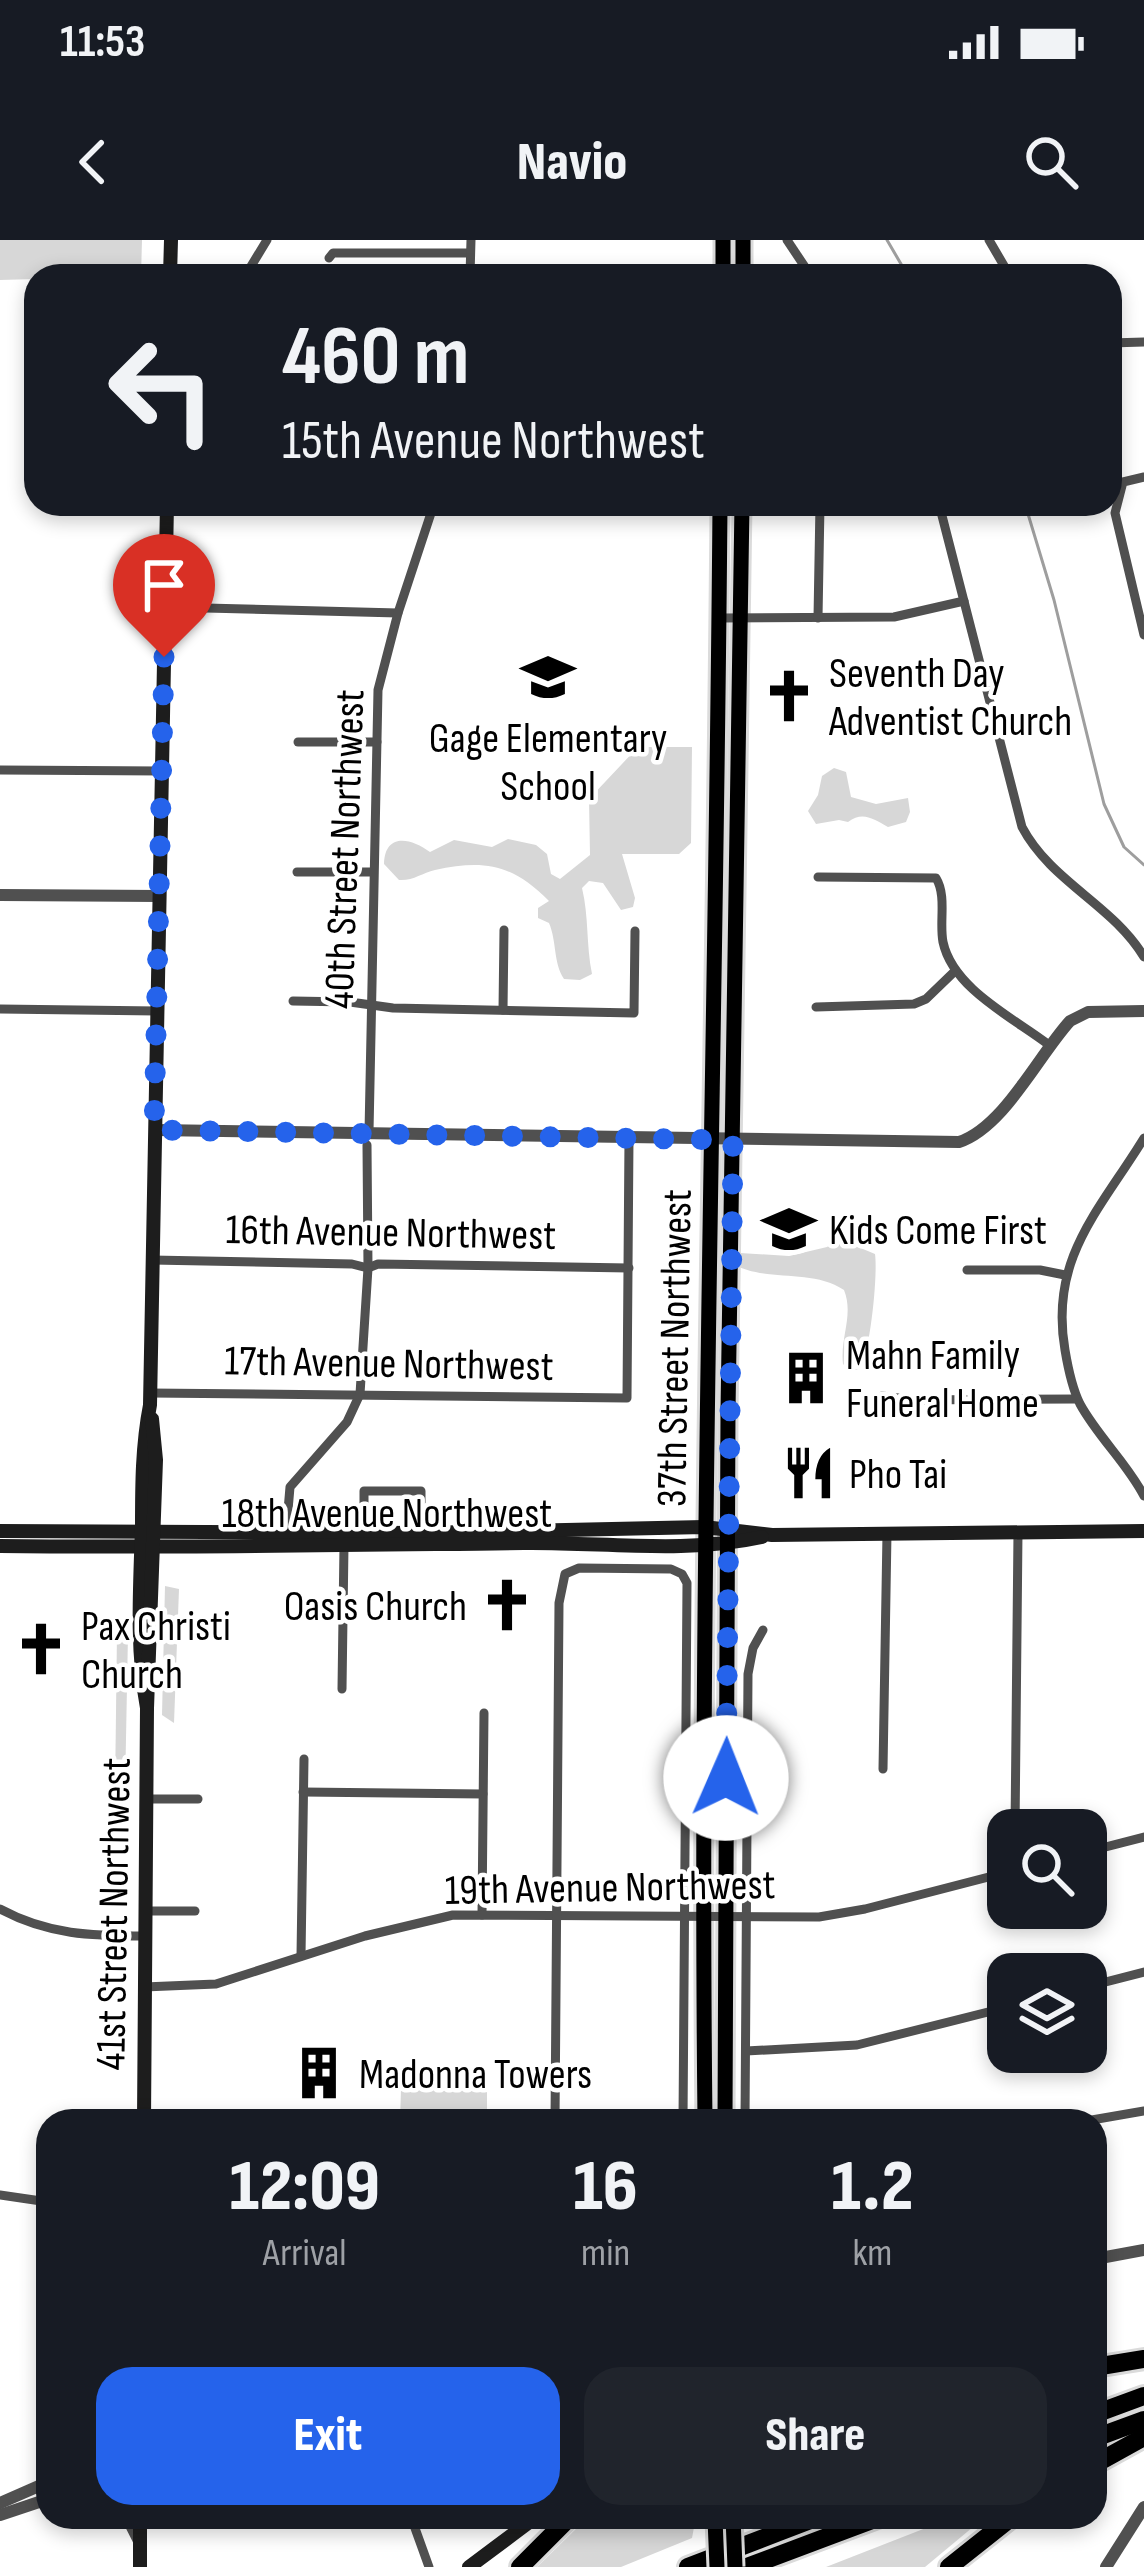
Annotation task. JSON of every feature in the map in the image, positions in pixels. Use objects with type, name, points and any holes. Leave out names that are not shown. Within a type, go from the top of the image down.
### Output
[{"type":"highway","points":[[1107,2365],[1144,2359]]},
{"type":"highway","points":[[1107,2410],[1144,2396]]},
{"type":"highway","points":[[1107,2434],[1144,2420]]},
{"type":"highway","points":[[1107,2457],[1144,2437]]},
{"type":"highway","points":[[520,2567],[558,2529]]},
{"type":"highway","points":[[688,2567],[787,2529]]},
{"type":"highway","points":[[747,2567],[848,2529]]},
{"type":"highway","points":[[949,2567],[997,2529]]},
{"type":"main road","name":"41st Street Northwest","points":[[144,2109],[147,1708],[140,1639],[148,1540],[144,1447],[150,1399],[167,516]]},
{"type":"main road","name":"37th Street Northwest","points":[[704,2109],[694,1917],[714,1139],[721,516]]},
{"type":"main road","name":"37th Street Northwest","points":[[725,2109],[742,516]]},
{"type":"main road","name":"18th Avenue Northwest","points":[[286,1540],[364,1533],[704,1527],[728,1536]]},
{"type":"main road","name":"18th Avenue Northwest","points":[[0,1532],[148,1540]]},
{"type":"main road","name":"18th Avenue Northwest","points":[[0,1546],[148,1540],[704,1545],[728,1536],[772,1534],[1144,1532]]},
{"type":"main road","points":[[140,2529],[140,2567]]},
{"type":"main road","points":[[469,2567],[520,2529]]},
{"type":"main road","points":[[717,2567],[720,2529]]},
{"type":"main road","points":[[724,2529],[735,2567]]},
{"type":"street","points":[[470,264],[471,240]]},
{"type":"street","points":[[329,258],[333,253],[470,253]]},
{"type":"street","name":"40th Street Northwest","points":[[286,1540],[294,1479],[347,1423],[360,1394],[368,1268],[372,872],[380,677],[430,516]]},
{"type":"street","points":[[818,618],[820,516]]},
{"type":"street","points":[[942,516],[1022,827],[1050,866],[1127,933],[1144,957]]},
{"type":"street","points":[[1116,516],[1144,635]]},
{"type":"street","points":[[719,618],[894,617],[964,601]]},
{"type":"street","points":[[165,607],[398,613]]},
{"type":"street","points":[[298,742],[376,742]]},
{"type":"street","points":[[0,770],[162,771]]},
{"type":"street","points":[[297,872],[372,872]]},
{"type":"street","points":[[818,878],[936,878],[941,888],[944,944],[955,971],[1049,1045]]},
{"type":"street","points":[[0,895],[160,896]]},
{"type":"street","points":[[502,1010],[504,930]]},
{"type":"street","points":[[293,1001],[634,1012],[635,931]]},
{"type":"street","points":[[815,1007],[914,1004],[926,999],[955,971]]},
{"type":"street","points":[[0,1009],[158,1011]]},
{"type":"street","points":[[154,1130],[368,1139],[965,1140],[992,1121],[1077,1016],[1144,1011]]},
{"type":"street","points":[[629,1138],[629,1268]]},
{"type":"street","points":[[1144,1138],[1085,1226],[1066,1275],[1063,1338],[1077,1399],[1144,1496]]},
{"type":"street","name":"16th Avenue Northwest","points":[[152,1260],[368,1268],[378,1264],[629,1268]]},
{"type":"street","name":"17th Avenue Northwest","points":[[150,1399],[360,1394],[627,1398],[629,1268]]},
{"type":"street","points":[[967,1270],[1040,1270],[1066,1275]]},
{"type":"street","points":[[882,1396],[1077,1399]]},
{"type":"street","points":[[364,1533],[364,1491],[421,1491],[421,1533]]},
{"type":"street","points":[[1015,1809],[1018,1532]]},
{"type":"street","points":[[883,1769],[887,1533]]},
{"type":"street","points":[[343,1689],[344,1545]]},
{"type":"street","name":"18th Avenue Northwest","points":[[557,1916],[559,1603],[565,1574],[579,1568],[671,1569],[685,1578],[694,1917]]},
{"type":"street","points":[[745,2109],[748,1674],[752,1648],[763,1630]]},
{"type":"street","points":[[482,1915],[484,1713]]},
{"type":"street","points":[[302,1956],[304,1759]]},
{"type":"street","points":[[303,1792],[483,1794]]},
{"type":"street","points":[[146,1799],[198,1799]]},
{"type":"street","points":[[1107,1847],[1144,1837]]},
{"type":"street","name":"19th Avenue Northwest","points":[[145,1988],[216,1984],[433,1918],[840,1914],[987,1877]]},
{"type":"street","points":[[0,1909],[63,1934],[145,1936]]},
{"type":"street","points":[[146,1911],[195,1911]]},
{"type":"street","points":[[555,2109],[557,1916]]},
{"type":"street","points":[[684,2109],[694,1917]]},
{"type":"street","points":[[1107,1982],[1144,1972]]},
{"type":"street","points":[[746,2051],[857,2045],[987,2012]]},
{"type":"street","points":[[1107,2117],[1144,2111]]},
{"type":"street","points":[[0,2195],[36,2200]]},
{"type":"street","points":[[1107,2257],[1144,2250]]},
{"type":"street","points":[[0,2503],[36,2487]]},
{"type":"street","points":[[0,2515],[36,2503]]},
{"type":"street","points":[[1106,2567],[1144,2506]]},
{"type":"street","points":[[133,2529],[140,2543]]},
{"type":"street","points":[[415,2529],[429,2567]]},
{"type":"shaded area","points":[[0,240],[142,240],[141,264],[24,264],[24,279],[0,280]]},
{"type":"shaded area","points":[[638,747],[692,747],[691,843],[679,854],[622,854],[635,898],[633,907],[621,910],[603,883],[589,881],[582,888],[592,974],[580,980],[564,979],[549,923],[538,918],[538,908],[549,901],[523,879],[498,868],[469,865],[399,880],[384,864],[394,842],[415,843],[430,852],[454,840],[492,847],[508,839],[536,845],[547,854],[551,874],[560,879],[590,855],[589,799]]},
{"type":"shaded area","points":[[834,768],[846,772],[851,797],[876,804],[908,798],[906,822],[888,827],[863,817],[816,824],[808,811],[822,776]]},
{"type":"shaded area","points":[[839,1239],[875,1254],[867,1347],[860,1369],[850,1371],[843,1364],[848,1308],[844,1290],[819,1280],[737,1266],[740,1253],[789,1256],[827,1247]]},
{"type":"shaded area","points":[[165,1586],[179,1589],[174,1723],[162,1715]]},
{"type":"shaded area","points":[[117,1632],[128,1634],[125,1791],[115,1792]]},
{"type":"shaded area","points":[[401,2089],[487,2090],[487,2109],[400,2109]]},
{"type":"shaded area","points":[[576,2529],[694,2529],[692,2538],[621,2567],[537,2567]]},
{"type":"shaded area","points":[[923,2529],[971,2529],[925,2567],[826,2567]]},
{"type":"waterway","points":[[887,240],[901,264]]},
{"type":"waterway","points":[[1029,516],[1104,804],[1124,847],[1144,865]]},
{"type":"place","name":"Gage Elementary School","points":[[548,677]]},
{"type":"place","name":"Seventh Day Adventist Church","points":[[789,696]]},
{"type":"place","name":"Kids Come First","points":[[789,1229]]},
{"type":"place","name":"Mahn Family Funeral Home","points":[[806,1378]]},
{"type":"place","name":"Pho Tai","points":[[809,1473]]},
{"type":"place","name":"Oasis Church","points":[[507,1605]]},
{"type":"place","name":"Pax Christi Church","points":[[41,1649]]},
{"type":"place","name":"Madonna Towers","points":[[319,2073]]},
{"type":"route","points":[[164,657],[154,1130],[733,1140],[726,1778]]}]
